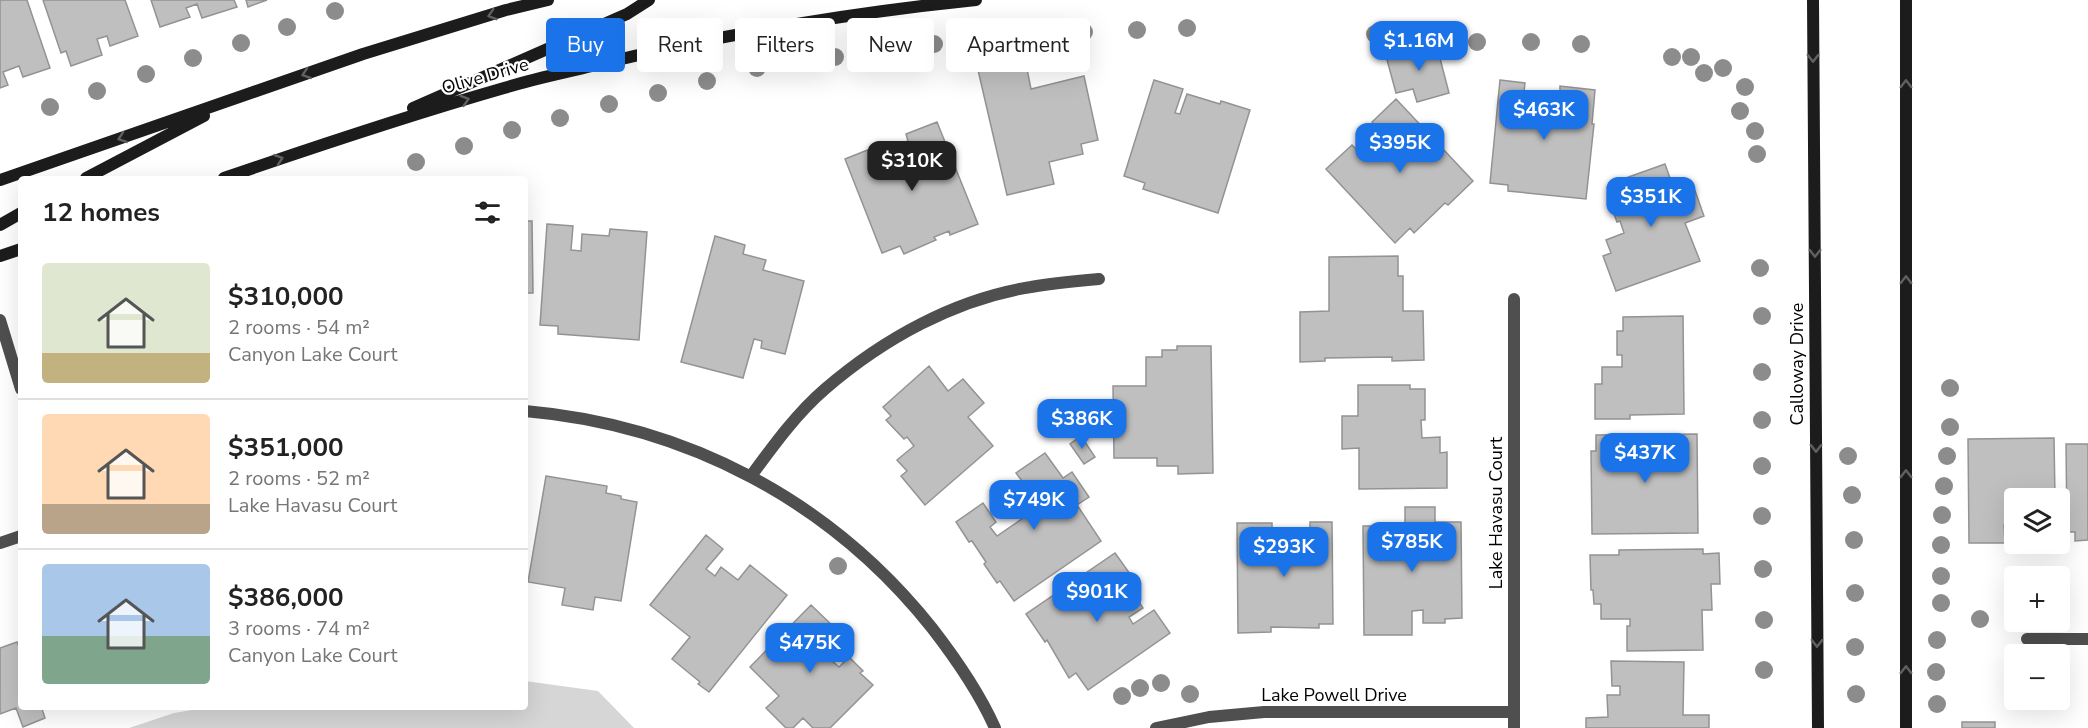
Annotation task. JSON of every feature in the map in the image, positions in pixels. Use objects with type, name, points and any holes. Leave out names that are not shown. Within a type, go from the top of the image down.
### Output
[{"type":"main road","points":[[0,180],[363,54],[506,10],[548,0]]},
{"type":"main road","points":[[363,130],[627,14],[649,0]]},
{"type":"main road","name":"Olive Drive","points":[[230,176],[363,130],[506,87],[672,47],[750,31],[976,0]]},
{"type":"main road","name":"Calloway Drive","points":[[1813,0],[1818,728]]},
{"type":"main road","points":[[1906,0],[1906,728]]},
{"type":"main road","points":[[90,176],[239,97]]},
{"type":"main road","points":[[0,225],[18,215]]},
{"type":"main road","points":[[0,256],[18,250]]},
{"type":"street","points":[[751,476],[782,434],[824,390],[871,353],[916,326],[971,303],[1029,287],[1099,279]]},
{"type":"street","name":"Lake Havasu Court","points":[[1514,299],[1514,728]]},
{"type":"street","points":[[0,320],[18,379]]},
{"type":"street","points":[[528,411],[562,414],[621,426],[678,444],[751,476],[810,512],[858,549],[908,598],[951,653],[988,712],[995,728]]},
{"type":"street","points":[[0,543],[18,537]]},
{"type":"street","points":[[2027,639],[2088,639]]},
{"type":"street","name":"Lake Powell Drive","points":[[1156,728],[1209,717],[1264,712],[1514,712]]},
{"type":"shaded area","points":[[528,681],[598,691],[634,728],[129,728],[174,713],[192,710],[528,710]]},
{"type":"building","points":[[0,0],[27,0],[50,68],[23,77],[19,66],[3,72],[8,85],[0,88]]},
{"type":"building","points":[[43,0],[125,0],[138,36],[110,46],[107,36],[97,39],[102,55],[71,66],[66,51],[61,53]]},
{"type":"building","points":[[151,0],[234,0],[237,7],[202,18],[197,4],[186,8],[190,17],[160,27]]},
{"type":"building","points":[[246,0],[267,0],[248,7]]},
{"type":"building","points":[[1436,43],[1449,93],[1417,102],[1413,89],[1396,93],[1386,56]]},
{"type":"building","points":[[978,72],[1028,72],[1031,89],[1084,76],[1098,140],[1081,144],[1083,154],[1049,162],[1054,184],[1007,195]]},
{"type":"building","points":[[1154,80],[1183,89],[1175,113],[1180,114],[1187,94],[1250,110],[1218,213],[1143,189],[1145,183],[1124,176]]},
{"type":"building","points":[[1500,80],[1525,83],[1522,109],[1532,110],[1534,91],[1560,93],[1560,86],[1595,90],[1592,124],[1594,124],[1586,199],[1508,191],[1508,185],[1490,183]]},
{"type":"building","points":[[1396,99],[1473,181],[1448,205],[1445,203],[1414,233],[1410,228],[1395,243],[1326,169],[1352,145],[1358,151],[1380,131],[1372,122]]},
{"type":"building","points":[[937,122],[978,224],[950,235],[949,231],[934,237],[936,240],[904,254],[900,246],[882,253],[845,159],[870,149],[879,172],[888,169],[881,151],[908,141],[906,134]]},
{"type":"building","points":[[1665,164],[1676,195],[1694,188],[1704,216],[1685,223],[1700,261],[1616,291],[1603,256],[1611,253],[1606,240],[1624,233],[1620,221],[1617,222],[1609,200],[1614,198],[1609,184]]},
{"type":"building","points":[[528,221],[532,221],[533,293],[528,293]]},
{"type":"building","points":[[547,224],[573,226],[571,250],[581,251],[582,234],[609,236],[610,229],[647,232],[639,340],[558,334],[558,326],[540,325]]},
{"type":"building","points":[[715,236],[745,245],[743,254],[766,260],[763,270],[804,281],[785,354],[761,348],[762,341],[754,339],[743,378],[681,362]]},
{"type":"building","points":[[1398,256],[1398,276],[1403,276],[1403,311],[1423,311],[1424,360],[1392,361],[1392,357],[1325,358],[1325,361],[1300,362],[1300,312],[1329,311],[1329,257]]},
{"type":"building","points":[[1683,316],[1684,414],[1630,415],[1630,419],[1595,419],[1595,384],[1602,384],[1602,367],[1622,367],[1622,355],[1617,355],[1617,331],[1623,331],[1623,317]]},
{"type":"building","points":[[1177,346],[1211,346],[1213,473],[1178,474],[1178,466],[1157,466],[1157,458],[1114,458],[1113,386],[1146,386],[1146,357],[1162,357],[1162,350],[1177,350]]},
{"type":"building","points":[[929,366],[948,391],[963,379],[984,403],[968,417],[993,446],[925,505],[901,476],[907,471],[897,460],[914,446],[907,437],[904,439],[886,420],[891,416],[883,407]]},
{"type":"building","points":[[1358,385],[1410,385],[1410,389],[1425,389],[1425,420],[1421,420],[1422,438],[1440,437],[1440,453],[1447,452],[1447,488],[1359,489],[1359,448],[1342,449],[1342,416],[1358,416]]},
{"type":"building","points":[[1697,434],[1698,533],[1592,534],[1591,451],[1596,451],[1596,435]]},
{"type":"building","points":[[1081,436],[1095,457],[1084,464],[1070,444]]},
{"type":"building","points":[[2054,438],[2055,488],[2004,488],[2004,543],[1969,543],[1968,439]]},
{"type":"building","points":[[2066,444],[2088,444],[2088,540],[2075,541],[2075,532],[2070,532],[2070,488],[2066,488]]},
{"type":"building","points":[[1045,453],[1063,478],[1072,472],[1089,497],[1077,505],[1101,541],[1014,601],[1000,581],[997,583],[972,541],[969,542],[956,522],[983,503],[996,522],[990,527],[997,536],[1029,514],[1023,505],[1034,497],[1016,473]]},
{"type":"building","points":[[546,476],[607,486],[606,493],[637,502],[621,601],[595,597],[593,610],[562,605],[565,588],[528,582]]},
{"type":"building","points":[[1405,507],[1435,507],[1435,522],[1461,522],[1462,618],[1445,619],[1445,623],[1423,623],[1423,610],[1412,611],[1412,635],[1364,635],[1363,526],[1405,526]]},
{"type":"building","points":[[1310,522],[1332,522],[1333,624],[1319,624],[1319,628],[1271,627],[1271,632],[1238,633],[1237,523],[1272,523],[1272,530],[1300,530],[1300,547],[1310,546]]},
{"type":"building","points":[[706,535],[723,549],[706,569],[715,576],[721,567],[738,580],[750,565],[787,595],[709,692],[672,659],[690,637],[650,605]]},
{"type":"building","points":[[1703,549],[1703,554],[1719,553],[1720,584],[1711,584],[1712,610],[1702,610],[1703,650],[1627,651],[1627,626],[1630,626],[1630,619],[1601,619],[1601,604],[1594,604],[1593,590],[1591,590],[1590,555],[1619,555],[1619,550]]},
{"type":"building","points":[[1115,553],[1133,578],[1126,583],[1143,608],[1129,617],[1133,624],[1154,610],[1170,633],[1088,690],[1076,673],[1069,678],[1047,640],[1045,642],[1026,614]]},
{"type":"building","points":[[811,605],[836,629],[832,634],[845,646],[831,660],[839,667],[849,657],[863,671],[860,673],[873,685],[830,728],[813,728],[803,718],[793,728],[786,728],[766,708],[779,696],[750,667]]},
{"type":"building","points":[[17,642],[18,644],[18,710],[42,710],[45,718],[23,727],[16,708],[0,714],[0,648]]},
{"type":"building","points":[[1611,661],[1684,662],[1683,715],[1709,715],[1709,728],[1586,728],[1586,718],[1608,717],[1607,695],[1620,695],[1620,686],[1612,686]]},
{"type":"building","points":[[1962,722],[1995,722],[1995,728],[1962,728]]}]
